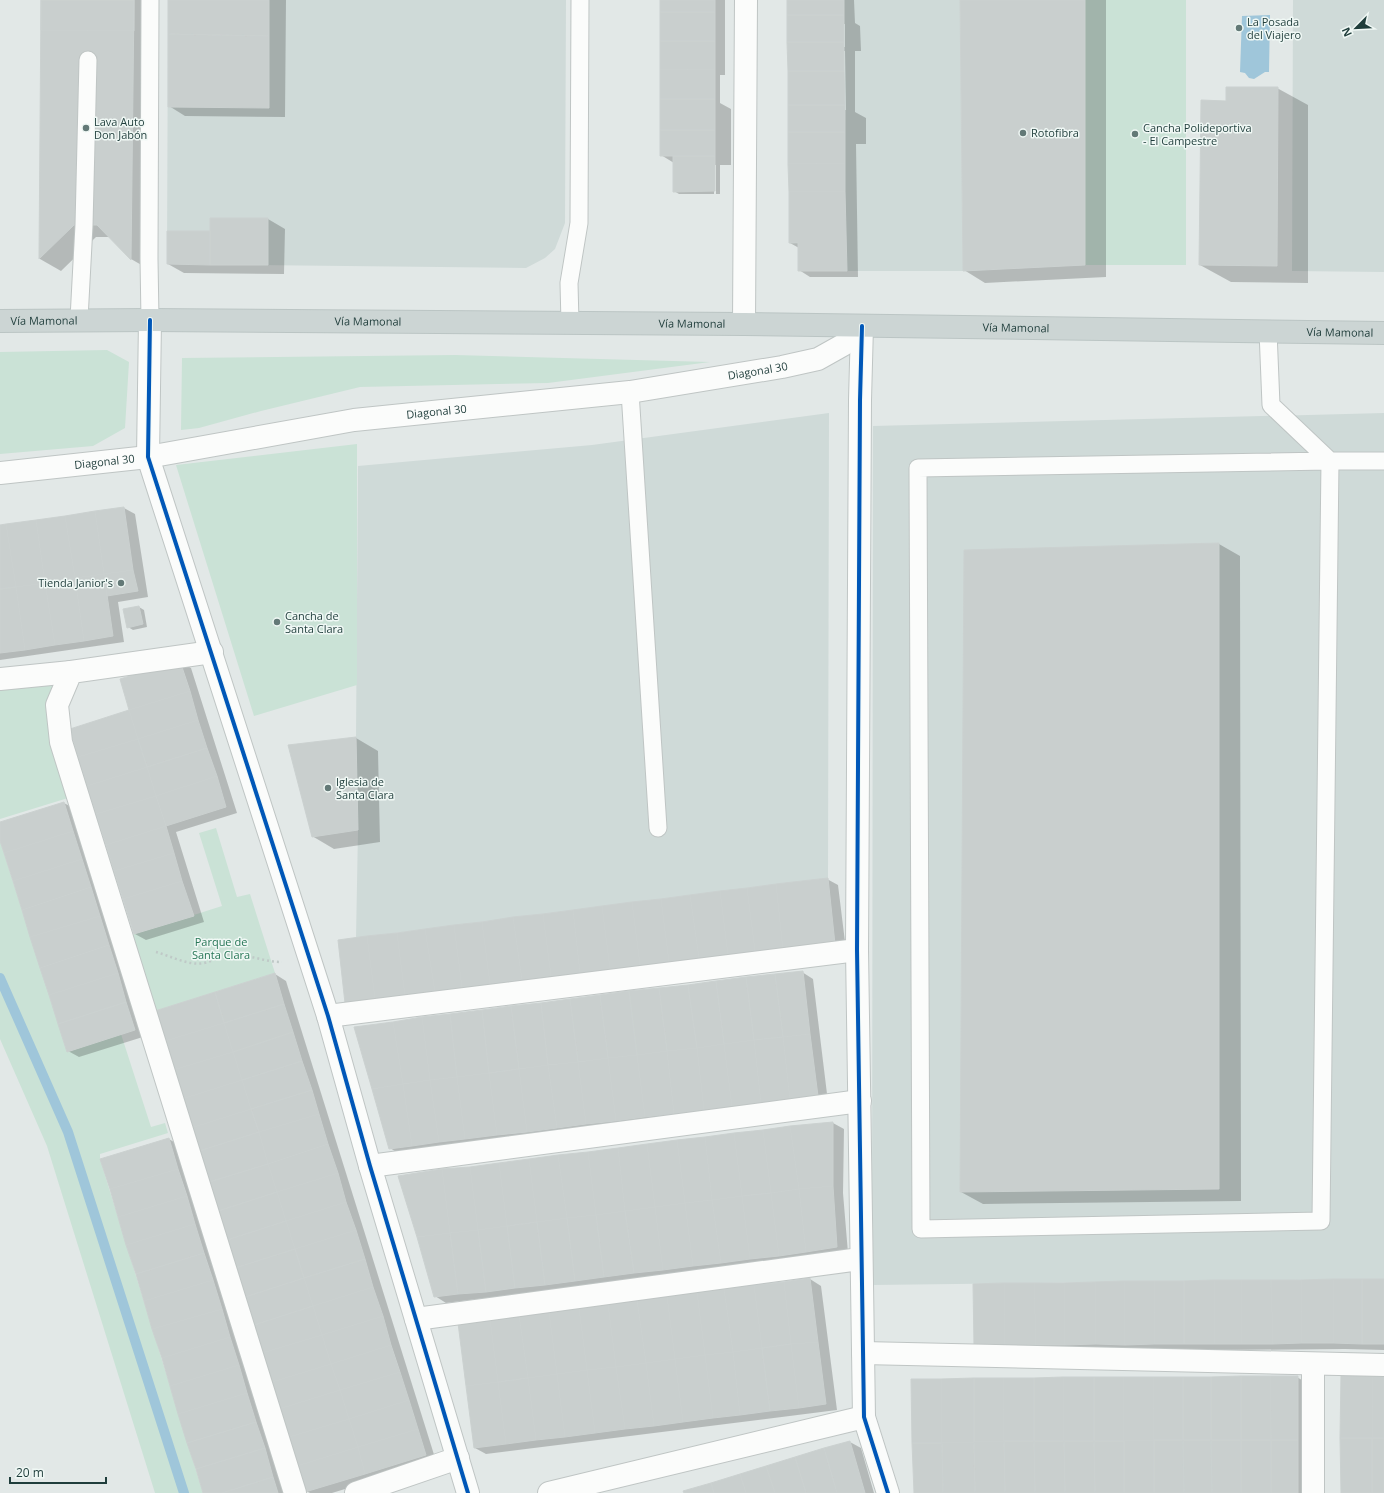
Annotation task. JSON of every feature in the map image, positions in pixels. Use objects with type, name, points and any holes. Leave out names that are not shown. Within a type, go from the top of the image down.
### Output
[{"type":"main road","name":"Vía Mamonal","points":[[0,320],[79,319],[744,324],[1384,333]]},
{"type":"street","points":[[744,324],[746,0]]},
{"type":"street","points":[[150,320],[148,457],[328,1016],[370,1166],[468,1493]]},
{"type":"street","points":[[862,326],[860,400],[857,950],[860,1101],[860,1259],[864,1417],[888,1493]]},
{"type":"street","name":"Diagonal 30","points":[[0,473],[148,457],[354,420],[630,392],[782,367],[818,359],[843,345],[862,326]]},
{"type":"street","points":[[0,679],[71,672],[212,652]]},
{"type":"street","points":[[71,672],[57,705],[61,742],[295,1493]]},
{"type":"street","points":[[328,1016],[857,950]]},
{"type":"street","points":[[370,1166],[860,1101]]},
{"type":"street","points":[[416,1319],[860,1259]]},
{"type":"street","points":[[863,1353],[1384,1365]]},
{"type":"street","points":[[1313,1364],[1313,1493]]},
{"type":"street","points":[[549,1493],[864,1417]]},
{"type":"street","points":[[356,1493],[458,1458]]},
{"type":"lane","points":[[150,0],[150,320]]},
{"type":"lane","points":[[570,323],[569,283],[579,223],[580,0]]},
{"type":"lane","points":[[79,319],[84,225],[88,60]]},
{"type":"lane","points":[[1268,331],[1271,405],[1330,461],[1320,1221],[921,1229],[918,468],[1330,461],[1384,461]]},
{"type":"lane","points":[[630,392],[658,828]]},
{"type":"path","points":[[128,957],[156,952],[194,964],[205,963],[219,956],[231,954],[244,955],[271,962],[310,963]]},
{"type":"shaded area","points":[[168,0],[566,0],[565,223],[555,249],[545,258],[526,268],[167,264]]},
{"type":"shaded area","points":[[844,0],[960,0],[963,271],[798,271],[798,244],[789,243],[789,192],[845,191]]},
{"type":"shaded area","points":[[1293,0],[1384,0],[1384,272],[1292,271]]},
{"type":"shaded area","points":[[829,413],[828,878],[356,938],[358,830],[356,737],[358,466],[592,445]]},
{"type":"shaded area","points":[[1384,413],[1384,1279],[872,1285],[873,426]]},
{"type":"green space","name":"Cancha Polideportiva - El Campestre","points":[[1085,0],[1186,0],[1186,265],[1085,265]]},
{"type":"green space","points":[[107,350],[129,362],[125,428],[93,446],[0,454],[0,352]]},
{"type":"green space","points":[[455,355],[710,362],[548,383],[360,387],[199,428],[181,430],[182,358]]},
{"type":"green space","points":[[357,444],[357,685],[254,716],[176,465]]},
{"type":"green space","points":[[54,684],[68,798],[0,819],[0,688]]},
{"type":"green space","name":"Parque de Santa Clara","points":[[216,828],[237,897],[250,894],[275,973],[155,1011],[131,935],[222,906],[199,833]]},
{"type":"green space","points":[[0,841],[67,1051],[121,1034],[151,1127],[165,1123],[168,1133],[100,1154],[100,1159],[203,1493],[155,1493],[47,1146],[0,1039]]},
{"type":"water","points":[[1270,15],[1269,72],[1265,72],[1254,79],[1249,78],[1245,73],[1240,72],[1242,16]]},
{"type":"building","name":"Lava Auto Don Jabón","points":[[41,0],[134,0],[131,260],[97,225],[74,225],[39,259]]},
{"type":"building","points":[[41,0],[134,0],[134,31],[41,30]]},
{"type":"building","points":[[168,0],[269,0],[269,36],[168,34]]},
{"type":"building","points":[[660,0],[715,0],[715,12],[660,12]]},
{"type":"building","points":[[787,0],[844,0],[844,15],[787,15]]},
{"type":"building","name":"Rotofibra","points":[[960,0],[1085,0],[1085,265],[963,271]]},
{"type":"building","points":[[660,12],[715,12],[715,41],[660,41]]},
{"type":"building","points":[[787,15],[844,15],[844,42],[787,42]]},
{"type":"building","points":[[168,34],[269,36],[269,108],[168,107]]},
{"type":"building","points":[[660,41],[715,41],[715,70],[660,69]]},
{"type":"building","points":[[787,42],[844,42],[844,71],[788,71]]},
{"type":"building","points":[[660,69],[715,70],[715,99],[660,99]]},
{"type":"building","points":[[788,71],[844,71],[845,105],[788,105]]},
{"type":"building","points":[[1226,87],[1278,87],[1277,266],[1199,265],[1201,100],[1226,101]]},
{"type":"building","points":[[660,99],[715,99],[715,130],[660,130]]},
{"type":"building","points":[[788,105],[845,105],[845,132],[788,132]]},
{"type":"building","points":[[660,130],[715,130],[715,156],[660,156]]},
{"type":"building","points":[[788,132],[845,132],[845,163],[788,164]]},
{"type":"building","points":[[673,156],[715,156],[715,191],[673,192]]},
{"type":"building","points":[[845,163],[845,191],[789,192],[788,164]]},
{"type":"building","points":[[845,191],[847,271],[798,271],[798,243],[789,243],[789,192]]},
{"type":"building","points":[[210,218],[268,218],[268,265],[210,265]]},
{"type":"building","points":[[167,231],[210,231],[210,265],[167,264]]},
{"type":"building","points":[[124,507],[133,570],[104,574],[95,511]]},
{"type":"building","points":[[95,511],[104,574],[75,578],[65,516]]},
{"type":"building","points":[[65,516],[75,578],[45,583],[36,520]]},
{"type":"building","points":[[36,520],[45,583],[16,587],[6,524]]},
{"type":"building","points":[[6,524],[16,587],[0,589],[0,525]]},
{"type":"building","points":[[1219,543],[1219,1189],[960,1192],[964,550]]},
{"type":"building","name":"Tienda Janior's","points":[[133,570],[138,591],[107,596],[104,574]]},
{"type":"building","points":[[104,574],[113,636],[84,641],[75,578]]},
{"type":"building","points":[[75,578],[84,641],[55,645],[45,583]]},
{"type":"building","points":[[45,583],[55,645],[25,650],[16,587]]},
{"type":"building","points":[[16,587],[25,650],[0,653],[0,589]]},
{"type":"building","points":[[139,606],[143,624],[127,628],[123,609]]},
{"type":"building","points":[[180,661],[190,691],[129,710],[120,679]]},
{"type":"building","points":[[190,691],[198,720],[138,739],[129,710]]},
{"type":"building","points":[[129,710],[138,739],[78,757],[70,729]]},
{"type":"building","points":[[198,720],[207,748],[147,767],[138,739]]},
{"type":"building","name":"Iglesia de Santa Clara","points":[[356,737],[358,830],[312,837],[288,745]]},
{"type":"building","points":[[138,739],[147,767],[87,786],[78,757]]},
{"type":"building","points":[[207,748],[217,776],[156,796],[147,767]]},
{"type":"building","points":[[147,767],[156,796],[96,814],[87,786]]},
{"type":"building","points":[[217,776],[226,807],[166,826],[156,796]]},
{"type":"building","points":[[156,796],[166,826],[106,845],[96,814]]},
{"type":"building","points":[[64,802],[73,831],[4,853],[0,841],[0,822]]},
{"type":"building","points":[[166,826],[174,853],[114,871],[106,845]]},
{"type":"building","points":[[73,831],[82,859],[13,881],[4,853]]},
{"type":"building","points":[[174,853],[182,881],[123,899],[114,871]]},
{"type":"building","points":[[82,859],[91,887],[22,910],[13,881]]},
{"type":"building","points":[[828,878],[835,944],[783,950],[776,884]]},
{"type":"building","points":[[182,881],[194,916],[134,934],[123,899]]},
{"type":"building","points":[[776,884],[783,950],[755,951],[747,888]]},
{"type":"building","points":[[91,887],[100,916],[30,937],[22,910]]},
{"type":"building","points":[[747,888],[755,951],[728,955],[720,891]]},
{"type":"building","points":[[720,891],[728,955],[699,958],[690,895]]},
{"type":"building","points":[[690,895],[699,958],[669,962],[661,899]]},
{"type":"building","points":[[661,899],[669,962],[640,965],[632,902]]},
{"type":"building","points":[[632,902],[640,965],[610,969],[602,906]]},
{"type":"building","points":[[602,906],[610,969],[580,973],[573,910]]},
{"type":"building","points":[[573,910],[580,973],[551,976],[543,914]]},
{"type":"building","points":[[543,914],[551,976],[522,980],[513,917]]},
{"type":"building","points":[[100,916],[109,945],[40,968],[30,937]]},
{"type":"building","points":[[513,917],[522,980],[490,984],[482,922]]},
{"type":"building","points":[[482,922],[490,984],[462,988],[454,925]]},
{"type":"building","points":[[454,925],[462,988],[435,992],[425,929]]},
{"type":"building","points":[[425,929],[435,992],[405,996],[397,933]]},
{"type":"building","points":[[397,933],[405,996],[375,999],[367,936]]},
{"type":"building","points":[[367,936],[375,999],[345,1003],[338,940]]},
{"type":"building","points":[[109,945],[118,973],[49,995],[40,968]]},
{"type":"building","points":[[803,971],[810,1034],[783,1037],[775,974]]},
{"type":"building","points":[[118,973],[126,1002],[58,1024],[49,995]]},
{"type":"building","points":[[275,973],[284,1004],[224,1023],[215,992]]},
{"type":"building","points":[[775,974],[783,1037],[754,1040],[746,977]]},
{"type":"building","points":[[746,977],[754,1040],[724,1044],[716,981]]},
{"type":"building","points":[[716,981],[724,1044],[697,1048],[688,985]]},
{"type":"building","points":[[688,985],[697,1048],[667,1051],[659,988]]},
{"type":"building","points":[[659,988],[667,1051],[637,1055],[629,991]]},
{"type":"building","points":[[629,991],[637,1055],[608,1058],[600,995]]},
{"type":"building","points":[[215,992],[224,1023],[165,1041],[155,1011]]},
{"type":"building","points":[[600,995],[608,1058],[578,1062],[570,999]]},
{"type":"building","points":[[570,999],[578,1062],[548,1065],[541,1003]]},
{"type":"building","points":[[126,1002],[135,1030],[67,1052],[58,1024]]},
{"type":"building","points":[[541,1003],[548,1065],[519,1069],[511,1006]]},
{"type":"building","points":[[284,1004],[293,1032],[233,1052],[224,1023]]},
{"type":"building","points":[[511,1006],[519,1069],[489,1073],[482,1010]]},
{"type":"building","points":[[482,1010],[489,1073],[457,1077],[450,1014]]},
{"type":"building","points":[[450,1014],[457,1077],[430,1080],[422,1017]]},
{"type":"building","points":[[422,1017],[430,1080],[403,1084],[393,1022]]},
{"type":"building","points":[[393,1022],[403,1084],[372,1089],[354,1027]]},
{"type":"building","points":[[224,1023],[233,1052],[173,1070],[165,1041]]},
{"type":"building","points":[[293,1032],[302,1061],[242,1080],[233,1052]]},
{"type":"building","points":[[810,1034],[818,1096],[790,1100],[783,1037]]},
{"type":"building","points":[[783,1037],[790,1100],[761,1103],[754,1040]]},
{"type":"building","points":[[754,1040],[761,1103],[732,1107],[724,1044]]},
{"type":"building","points":[[724,1044],[732,1107],[704,1110],[697,1048]]},
{"type":"building","points":[[697,1048],[704,1110],[674,1114],[667,1051]]},
{"type":"building","points":[[667,1051],[674,1114],[645,1117],[637,1055]]},
{"type":"building","points":[[233,1052],[242,1080],[182,1099],[173,1070]]},
{"type":"building","points":[[637,1055],[645,1117],[616,1121],[608,1058]]},
{"type":"building","points":[[608,1058],[616,1121],[586,1124],[578,1062]]},
{"type":"building","points":[[302,1061],[312,1090],[251,1109],[242,1080]]},
{"type":"building","points":[[578,1062],[586,1124],[557,1128],[548,1065]]},
{"type":"building","points":[[548,1065],[557,1128],[527,1132],[519,1069]]},
{"type":"building","points":[[519,1069],[527,1132],[497,1135],[489,1073]]},
{"type":"building","points":[[489,1073],[497,1135],[465,1139],[457,1077]]},
{"type":"building","points":[[457,1077],[465,1139],[439,1142],[430,1080]]},
{"type":"building","points":[[242,1080],[251,1109],[191,1128],[182,1099]]},
{"type":"building","points":[[430,1080],[439,1142],[412,1146],[403,1084]]},
{"type":"building","points":[[403,1084],[412,1146],[389,1149],[372,1089]]},
{"type":"building","points":[[312,1090],[319,1114],[259,1132],[251,1109]]},
{"type":"building","points":[[251,1109],[259,1132],[199,1151],[191,1128]]},
{"type":"building","points":[[319,1114],[328,1144],[268,1164],[259,1132]]},
{"type":"building","points":[[833,1122],[833,1186],[799,1189],[790,1126]]},
{"type":"building","points":[[790,1126],[799,1189],[771,1193],[763,1130]]},
{"type":"building","points":[[763,1130],[771,1193],[742,1196],[734,1133]]},
{"type":"building","points":[[259,1132],[268,1164],[209,1182],[199,1151]]},
{"type":"building","points":[[734,1133],[742,1196],[712,1200],[705,1137]]},
{"type":"building","points":[[705,1137],[712,1200],[685,1203],[677,1140]]},
{"type":"building","points":[[169,1138],[178,1169],[110,1189],[100,1159]]},
{"type":"building","points":[[677,1140],[685,1203],[655,1207],[647,1144]]},
{"type":"building","points":[[328,1144],[338,1173],[277,1192],[268,1164]]},
{"type":"building","points":[[647,1144],[655,1207],[625,1211],[618,1148]]},
{"type":"building","points":[[618,1148],[625,1211],[596,1215],[588,1152]]},
{"type":"building","points":[[588,1152],[596,1215],[567,1218],[558,1155]]},
{"type":"building","points":[[558,1155],[567,1218],[537,1222],[529,1159]]},
{"type":"building","points":[[529,1159],[537,1222],[507,1226],[499,1163]]},
{"type":"building","points":[[499,1163],[507,1226],[478,1230],[470,1167]]},
{"type":"building","points":[[268,1164],[277,1192],[218,1211],[209,1182]]},
{"type":"building","points":[[470,1167],[478,1230],[450,1233],[442,1169]]},
{"type":"building","points":[[178,1169],[187,1196],[118,1217],[110,1189]]},
{"type":"building","points":[[442,1169],[450,1233],[417,1237],[398,1176]]},
{"type":"building","points":[[338,1173],[346,1202],[286,1221],[277,1192]]},
{"type":"building","points":[[833,1186],[837,1247],[806,1252],[799,1189]]},
{"type":"building","points":[[799,1189],[806,1252],[779,1256],[771,1193]]},
{"type":"building","points":[[277,1192],[286,1221],[227,1240],[218,1211]]},
{"type":"building","points":[[771,1193],[779,1256],[750,1259],[742,1196]]},
{"type":"building","points":[[187,1196],[195,1224],[126,1245],[118,1217]]},
{"type":"building","points":[[742,1196],[750,1259],[721,1263],[712,1200]]},
{"type":"building","points":[[712,1200],[721,1263],[693,1266],[685,1203]]},
{"type":"building","points":[[346,1202],[356,1230],[295,1249],[286,1221]]},
{"type":"building","points":[[685,1203],[693,1266],[663,1270],[655,1207]]},
{"type":"building","points":[[655,1207],[663,1270],[634,1273],[625,1211]]},
{"type":"building","points":[[625,1211],[634,1273],[604,1277],[596,1215]]},
{"type":"building","points":[[596,1215],[604,1277],[575,1281],[567,1218]]},
{"type":"building","points":[[567,1218],[575,1281],[545,1285],[537,1222]]},
{"type":"building","points":[[286,1221],[295,1249],[235,1268],[227,1240]]},
{"type":"building","points":[[537,1222],[545,1285],[515,1288],[507,1226]]},
{"type":"building","points":[[195,1224],[204,1253],[136,1274],[126,1245]]},
{"type":"building","points":[[507,1226],[515,1288],[486,1292],[478,1230]]},
{"type":"building","points":[[356,1230],[365,1259],[304,1278],[295,1249]]},
{"type":"building","points":[[478,1230],[486,1292],[458,1294],[450,1233]]},
{"type":"building","points":[[450,1233],[458,1294],[434,1297],[417,1237]]},
{"type":"building","points":[[295,1249],[304,1278],[245,1297],[235,1268]]},
{"type":"building","points":[[204,1253],[213,1280],[144,1301],[136,1274]]},
{"type":"building","points":[[365,1259],[373,1287],[313,1306],[304,1278]]},
{"type":"building","points":[[304,1278],[313,1306],[254,1325],[245,1297]]},
{"type":"building","points":[[810,1278],[818,1342],[791,1344],[784,1282]]},
{"type":"building","points":[[1334,1279],[1362,1279],[1362,1344],[1333,1343]]},
{"type":"building","points":[[1334,1279],[1333,1343],[1302,1343],[1301,1280]]},
{"type":"building","points":[[1362,1279],[1384,1279],[1384,1344],[1362,1344]]},
{"type":"building","points":[[213,1280],[222,1309],[152,1329],[144,1301]]},
{"type":"building","points":[[1214,1280],[1241,1280],[1242,1344],[1215,1344]]},
{"type":"building","points":[[1214,1280],[1215,1344],[1184,1344],[1184,1281]]},
{"type":"building","points":[[1241,1280],[1271,1280],[1273,1344],[1242,1344]]},
{"type":"building","points":[[1271,1280],[1301,1280],[1302,1343],[1273,1344]]},
{"type":"building","points":[[1124,1281],[1154,1281],[1155,1344],[1125,1345]]},
{"type":"building","points":[[1124,1281],[1125,1345],[1096,1344],[1095,1282]]},
{"type":"building","points":[[1154,1281],[1184,1281],[1184,1344],[1155,1344]]},
{"type":"building","points":[[784,1282],[791,1344],[762,1348],[754,1285]]},
{"type":"building","points":[[1095,1282],[1096,1344],[1065,1345],[1064,1283]]},
{"type":"building","points":[[1004,1283],[1034,1283],[1036,1345],[1005,1346]]},
{"type":"building","points":[[1004,1283],[1005,1346],[974,1346],[973,1284]]},
{"type":"building","points":[[1034,1283],[1064,1283],[1065,1345],[1036,1345]]},
{"type":"building","points":[[754,1285],[762,1348],[733,1352],[724,1289]]},
{"type":"building","points":[[373,1287],[383,1316],[322,1335],[313,1306]]},
{"type":"building","points":[[724,1289],[733,1352],[705,1355],[697,1292]]},
{"type":"building","points":[[697,1292],[705,1355],[675,1359],[667,1296]]},
{"type":"building","points":[[667,1296],[675,1359],[646,1363],[637,1300]]},
{"type":"building","points":[[637,1300],[646,1363],[616,1367],[608,1304]]},
{"type":"building","points":[[608,1304],[616,1367],[587,1370],[579,1308]]},
{"type":"building","points":[[313,1306],[322,1335],[262,1353],[254,1325]]},
{"type":"building","points":[[579,1308],[587,1370],[557,1374],[549,1312]]},
{"type":"building","points":[[222,1309],[230,1337],[162,1358],[152,1329]]},
{"type":"building","points":[[549,1312],[557,1374],[528,1378],[519,1315]]},
{"type":"building","points":[[519,1315],[528,1378],[498,1382],[490,1319]]},
{"type":"building","points":[[383,1316],[391,1345],[331,1364],[322,1335]]},
{"type":"building","points":[[490,1319],[498,1382],[466,1386],[458,1323]]},
{"type":"building","points":[[322,1335],[331,1364],[272,1382],[262,1353]]},
{"type":"building","points":[[230,1337],[239,1365],[170,1386],[162,1358]]},
{"type":"building","points":[[818,1342],[826,1404],[799,1408],[791,1344]]},
{"type":"building","points":[[791,1344],[799,1408],[770,1411],[762,1348]]},
{"type":"building","points":[[391,1345],[400,1372],[340,1390],[331,1364]]},
{"type":"building","points":[[762,1348],[770,1411],[740,1415],[733,1352]]},
{"type":"building","points":[[733,1352],[740,1415],[713,1418],[705,1355]]},
{"type":"building","points":[[705,1355],[713,1418],[683,1422],[675,1359]]},
{"type":"building","points":[[675,1359],[683,1422],[654,1426],[646,1363]]},
{"type":"building","points":[[646,1363],[654,1426],[625,1429],[616,1367]]},
{"type":"building","points":[[331,1364],[340,1390],[279,1409],[272,1382]]},
{"type":"building","points":[[239,1365],[247,1393],[178,1414],[170,1386]]},
{"type":"building","points":[[616,1367],[625,1429],[595,1433],[587,1370]]},
{"type":"building","points":[[587,1370],[595,1433],[565,1437],[557,1374]]},
{"type":"building","points":[[400,1372],[409,1400],[349,1419],[340,1390]]},
{"type":"building","points":[[557,1374],[565,1437],[536,1440],[528,1378]]},
{"type":"building","points":[[1341,1374],[1373,1375],[1372,1438],[1340,1438]]},
{"type":"building","points":[[1373,1375],[1384,1375],[1384,1438],[1372,1438]]},
{"type":"building","points":[[1241,1376],[1270,1376],[1271,1440],[1241,1440]]},
{"type":"building","points":[[1241,1376],[1241,1440],[1211,1440],[1211,1377]]},
{"type":"building","points":[[1270,1376],[1298,1376],[1298,1440],[1271,1440]]},
{"type":"building","points":[[1063,1377],[1094,1377],[1094,1441],[1064,1441]]},
{"type":"building","points":[[1063,1377],[1064,1441],[1034,1441],[1034,1378]]},
{"type":"building","points":[[1094,1377],[1123,1377],[1124,1441],[1094,1441]]},
{"type":"building","points":[[1123,1377],[1153,1377],[1154,1440],[1124,1441]]},
{"type":"building","points":[[1153,1377],[1183,1377],[1183,1440],[1154,1440]]},
{"type":"building","points":[[1183,1377],[1211,1377],[1211,1440],[1183,1440]]},
{"type":"building","points":[[528,1378],[536,1440],[506,1444],[498,1382]]},
{"type":"building","points":[[974,1378],[1003,1378],[1004,1441],[974,1442]]},
{"type":"building","points":[[974,1378],[974,1442],[942,1443],[941,1379]]},
{"type":"building","points":[[1003,1378],[1034,1378],[1034,1441],[1004,1441]]},
{"type":"building","points":[[911,1379],[941,1379],[942,1443],[912,1443]]},
{"type":"building","points":[[498,1382],[506,1444],[474,1448],[466,1386]]},
{"type":"building","points":[[340,1390],[349,1419],[289,1437],[279,1409]]},
{"type":"building","points":[[247,1393],[256,1422],[187,1443],[178,1414]]},
{"type":"building","points":[[409,1400],[418,1429],[358,1447],[349,1419]]},
{"type":"building","points":[[349,1419],[358,1447],[297,1466],[289,1437]]},
{"type":"building","points":[[256,1422],[265,1448],[196,1469],[187,1443]]},
{"type":"building","points":[[418,1429],[426,1455],[365,1474],[358,1447]]},
{"type":"building","points":[[1340,1438],[1372,1438],[1372,1493],[1341,1493]]},
{"type":"building","points":[[1372,1438],[1384,1438],[1384,1493],[1372,1493]]},
{"type":"building","points":[[1154,1440],[1183,1440],[1184,1493],[1154,1493]]},
{"type":"building","points":[[1154,1440],[1154,1493],[1124,1493],[1124,1441]]},
{"type":"building","points":[[1183,1440],[1211,1440],[1212,1493],[1184,1493]]},
{"type":"building","points":[[1211,1440],[1241,1440],[1241,1493],[1212,1493]]},
{"type":"building","points":[[1241,1440],[1271,1440],[1271,1493],[1241,1493]]},
{"type":"building","points":[[1271,1440],[1298,1440],[1298,1493],[1271,1493]]},
{"type":"building","points":[[850,1441],[865,1493],[837,1493],[824,1448]]},
{"type":"building","points":[[1004,1441],[1034,1441],[1035,1493],[1005,1493]]},
{"type":"building","points":[[1004,1441],[1005,1493],[975,1493],[974,1442]]},
{"type":"building","points":[[1034,1441],[1064,1441],[1065,1493],[1035,1493]]},
{"type":"building","points":[[1064,1441],[1094,1441],[1095,1493],[1065,1493]]},
{"type":"building","points":[[1094,1441],[1124,1441],[1124,1493],[1095,1493]]},
{"type":"building","points":[[974,1442],[975,1493],[943,1493],[942,1443]]},
{"type":"building","points":[[912,1443],[942,1443],[943,1493],[914,1493]]},
{"type":"building","points":[[358,1447],[365,1474],[305,1492],[297,1466]]},
{"type":"building","points":[[265,1448],[273,1477],[222,1493],[203,1493],[196,1469]]},
{"type":"building","points":[[824,1448],[837,1493],[806,1493],[795,1457]]},
{"type":"building","points":[[795,1457],[806,1493],[775,1493],[766,1466]]},
{"type":"building","points":[[766,1466],[775,1493],[746,1493],[740,1474]]},
{"type":"building","points":[[740,1474],[746,1493],[714,1493],[711,1483]]},
{"type":"building","points":[[273,1477],[278,1493],[222,1493]]},
{"type":"building","points":[[711,1483],[714,1493],[684,1493],[683,1491]]},
{"type":"waterway","points":[[0,978],[68,1132],[184,1493]]},
{"type":"cycle path","points":[[150,320],[148,457],[328,1016],[370,1166],[468,1493]]},
{"type":"cycle path","points":[[862,326],[860,400],[857,950],[864,1417],[888,1493]]},
{"type":"place","name":"La Posada del Viajero","points":[[1239,28]]},
{"type":"place","name":"Lava Auto Don Jabón","points":[[86,128]]},
{"type":"place","name":"Rotofibra","points":[[1023,133]]},
{"type":"place","name":"Cancha Polideportiva - El Campestre","points":[[1135,134]]},
{"type":"place","name":"Tienda Janior's","points":[[121,583]]},
{"type":"place","name":"Cancha de Santa Clara","points":[[277,622]]},
{"type":"place","name":"Iglesia de Santa Clara","points":[[328,788]]}]
